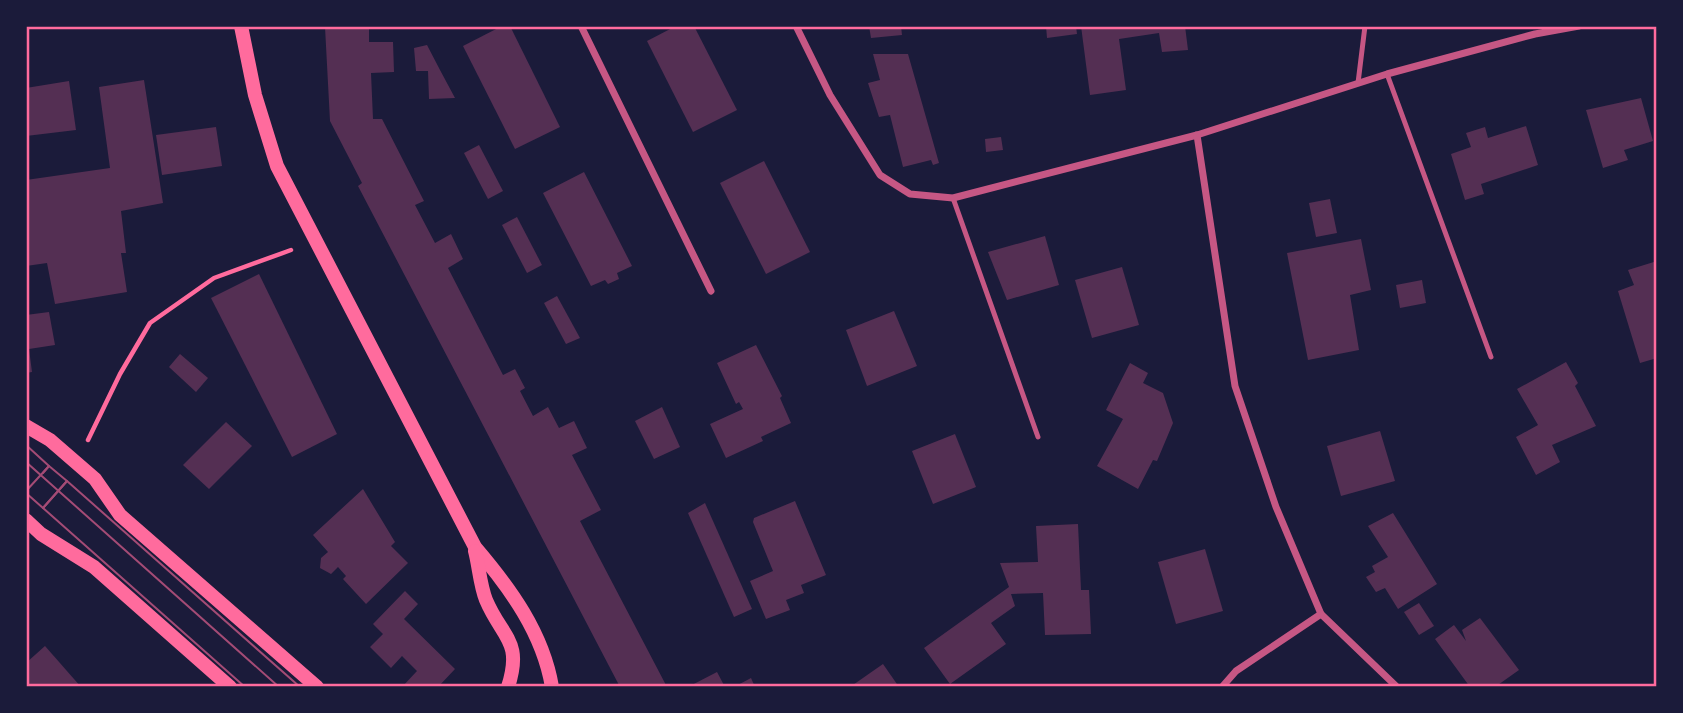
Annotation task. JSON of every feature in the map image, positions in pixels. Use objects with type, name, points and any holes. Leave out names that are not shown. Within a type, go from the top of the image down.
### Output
[{"type":"main road","points":[[241,26],[255,95],[276,166],[475,547],[508,586],[543,648],[553,686]]},
{"type":"main road","points":[[26,426],[95,479],[120,515],[317,687]]},
{"type":"main road","points":[[26,520],[41,534],[94,566],[230,687]]},
{"type":"main road","points":[[475,547],[485,599],[511,643],[515,664],[509,687]]},
{"type":"street","points":[[581,26],[711,291]]},
{"type":"street","points":[[796,26],[830,94],[880,175],[910,194],[953,198],[1197,135],[1387,74],[1535,34],[1579,26]]},
{"type":"street","points":[[1197,135],[1235,386],[1276,507],[1321,614],[1397,687]]},
{"type":"street","points":[[1222,687],[1236,671],[1321,614]]},
{"type":"lane","points":[[1358,83],[1364,26]]},
{"type":"lane","points":[[1387,74],[1491,357]]},
{"type":"lane","points":[[953,198],[1038,437]]},
{"type":"path","points":[[72,459],[87,443],[120,374],[150,323],[214,278],[316,243]]},
{"type":"building","points":[[369,26],[369,42],[393,42],[394,72],[371,73],[373,119],[382,119],[424,201],[415,205],[435,243],[451,234],[463,259],[448,268],[503,375],[515,369],[525,388],[520,391],[533,416],[548,407],[559,428],[574,421],[587,448],[572,455],[601,510],[580,521],[667,687],[620,687],[358,186],[362,183],[330,121],[325,27]]},
{"type":"building","points":[[502,26],[510,26],[560,127],[515,149],[463,46]]},
{"type":"building","points":[[676,26],[694,26],[737,110],[693,132],[647,41]]},
{"type":"building","points":[[869,26],[901,26],[902,35],[871,38]]},
{"type":"building","points":[[1046,26],[1076,26],[1077,34],[1047,38]]},
{"type":"building","points":[[1081,26],[1185,26],[1188,50],[1162,52],[1159,33],[1119,39],[1126,90],[1090,95]]},
{"type":"building","points":[[427,45],[455,98],[429,99],[428,71],[416,71],[414,48]]},
{"type":"building","points":[[873,54],[908,54],[939,163],[933,165],[931,160],[903,167],[890,115],[879,117],[868,83],[880,80]]},
{"type":"building","points":[[144,80],[163,203],[121,211],[126,253],[121,253],[127,292],[55,304],[47,263],[26,266],[26,180],[110,168],[99,87]]},
{"type":"building","points":[[69,81],[76,130],[26,136],[26,88]]},
{"type":"building","points":[[1641,98],[1653,141],[1624,150],[1628,160],[1603,168],[1586,110]]},
{"type":"building","points":[[1526,126],[1538,165],[1481,184],[1484,194],[1465,200],[1451,154],[1471,147],[1466,133],[1485,127],[1488,138]]},
{"type":"building","points":[[216,127],[222,166],[162,175],[156,135]]},
{"type":"building","points":[[1001,137],[1003,150],[986,152],[985,139]]},
{"type":"building","points":[[479,145],[503,191],[488,199],[464,153]]},
{"type":"building","points":[[764,161],[810,252],[766,274],[720,183]]},
{"type":"building","points":[[584,172],[632,266],[617,273],[619,279],[608,284],[605,280],[591,286],[543,193]]},
{"type":"building","points":[[1330,199],[1337,233],[1316,237],[1309,203]]},
{"type":"building","points":[[517,217],[542,265],[527,273],[502,225]]},
{"type":"building","points":[[1045,236],[1059,285],[1007,300],[988,252]]},
{"type":"building","points":[[1361,239],[1371,290],[1350,295],[1359,350],[1308,360],[1287,253]]},
{"type":"building","points":[[1657,261],[1657,358],[1640,363],[1618,291],[1634,285],[1628,270]]},
{"type":"building","points":[[1122,267],[1139,325],[1092,338],[1075,280]]},
{"type":"building","points":[[259,274],[337,434],[292,457],[211,298]]},
{"type":"building","points":[[1422,280],[1426,303],[1400,308],[1396,285]]},
{"type":"building","points":[[557,296],[580,338],[566,344],[544,303]]},
{"type":"building","points":[[894,311],[917,366],[867,386],[846,330]]},
{"type":"building","points":[[49,312],[55,345],[29,349],[32,372],[26,373],[26,315]]},
{"type":"building","points":[[756,345],[782,396],[780,398],[791,423],[761,437],[763,441],[726,458],[710,424],[743,409],[739,402],[736,404],[717,363]]},
{"type":"building","points":[[180,354],[208,378],[196,392],[169,367]]},
{"type":"building","points":[[1566,362],[1596,426],[1552,445],[1560,462],[1536,475],[1516,437],[1538,425],[1517,389]]},
{"type":"building","points":[[1130,363],[1148,373],[1143,383],[1163,393],[1173,423],[1157,461],[1153,460],[1138,489],[1097,466],[1123,419],[1106,410]]},
{"type":"building","points":[[662,407],[680,447],[654,459],[635,421]]},
{"type":"building","points":[[226,422],[252,446],[209,489],[183,465]]},
{"type":"building","points":[[1380,431],[1395,481],[1341,496],[1327,446]]},
{"type":"building","points":[[955,434],[976,487],[933,504],[912,451]]},
{"type":"building","points":[[363,489],[395,542],[391,546],[408,563],[366,604],[343,579],[346,576],[338,567],[331,574],[320,568],[321,558],[328,552],[313,535]]},
{"type":"building","points":[[795,501],[826,575],[801,585],[804,593],[786,600],[790,610],[766,619],[750,581],[773,571],[753,522],[754,518]]},
{"type":"building","points":[[705,503],[752,609],[734,617],[688,513]]},
{"type":"building","points":[[1393,513],[1437,584],[1398,609],[1385,588],[1376,592],[1366,577],[1375,572],[1372,566],[1388,557],[1368,526]]},
{"type":"building","points":[[1078,524],[1081,590],[1089,590],[1091,634],[1045,635],[1043,593],[1011,594],[1015,606],[991,623],[1006,644],[950,684],[924,648],[1009,587],[1000,563],[1038,562],[1036,526]]},
{"type":"building","points":[[1205,549],[1223,611],[1176,624],[1158,562]]},
{"type":"building","points":[[405,591],[418,604],[404,619],[455,669],[438,687],[402,687],[417,671],[402,656],[391,668],[370,647],[383,634],[373,624]]},
{"type":"building","points":[[1419,603],[1434,626],[1419,635],[1404,612]]},
{"type":"building","points":[[1480,618],[1519,670],[1495,687],[1470,687],[1435,639],[1454,625],[1466,641],[1462,630]]},
{"type":"building","points":[[45,646],[81,687],[26,687],[26,663]]},
{"type":"building","points":[[883,664],[899,687],[850,687]]},
{"type":"building","points":[[717,672],[725,687],[688,687]]},
{"type":"building","points":[[751,678],[755,687],[734,687]]},
{"type":"tram line","points":[[26,445],[49,466],[43,473]]},
{"type":"tram line","points":[[26,462],[279,687]]},
{"type":"tram line","points":[[26,491],[49,466],[67,481],[43,508],[26,493]]},
{"type":"tram line","points":[[245,687],[43,508],[67,481],[300,687]]}]
